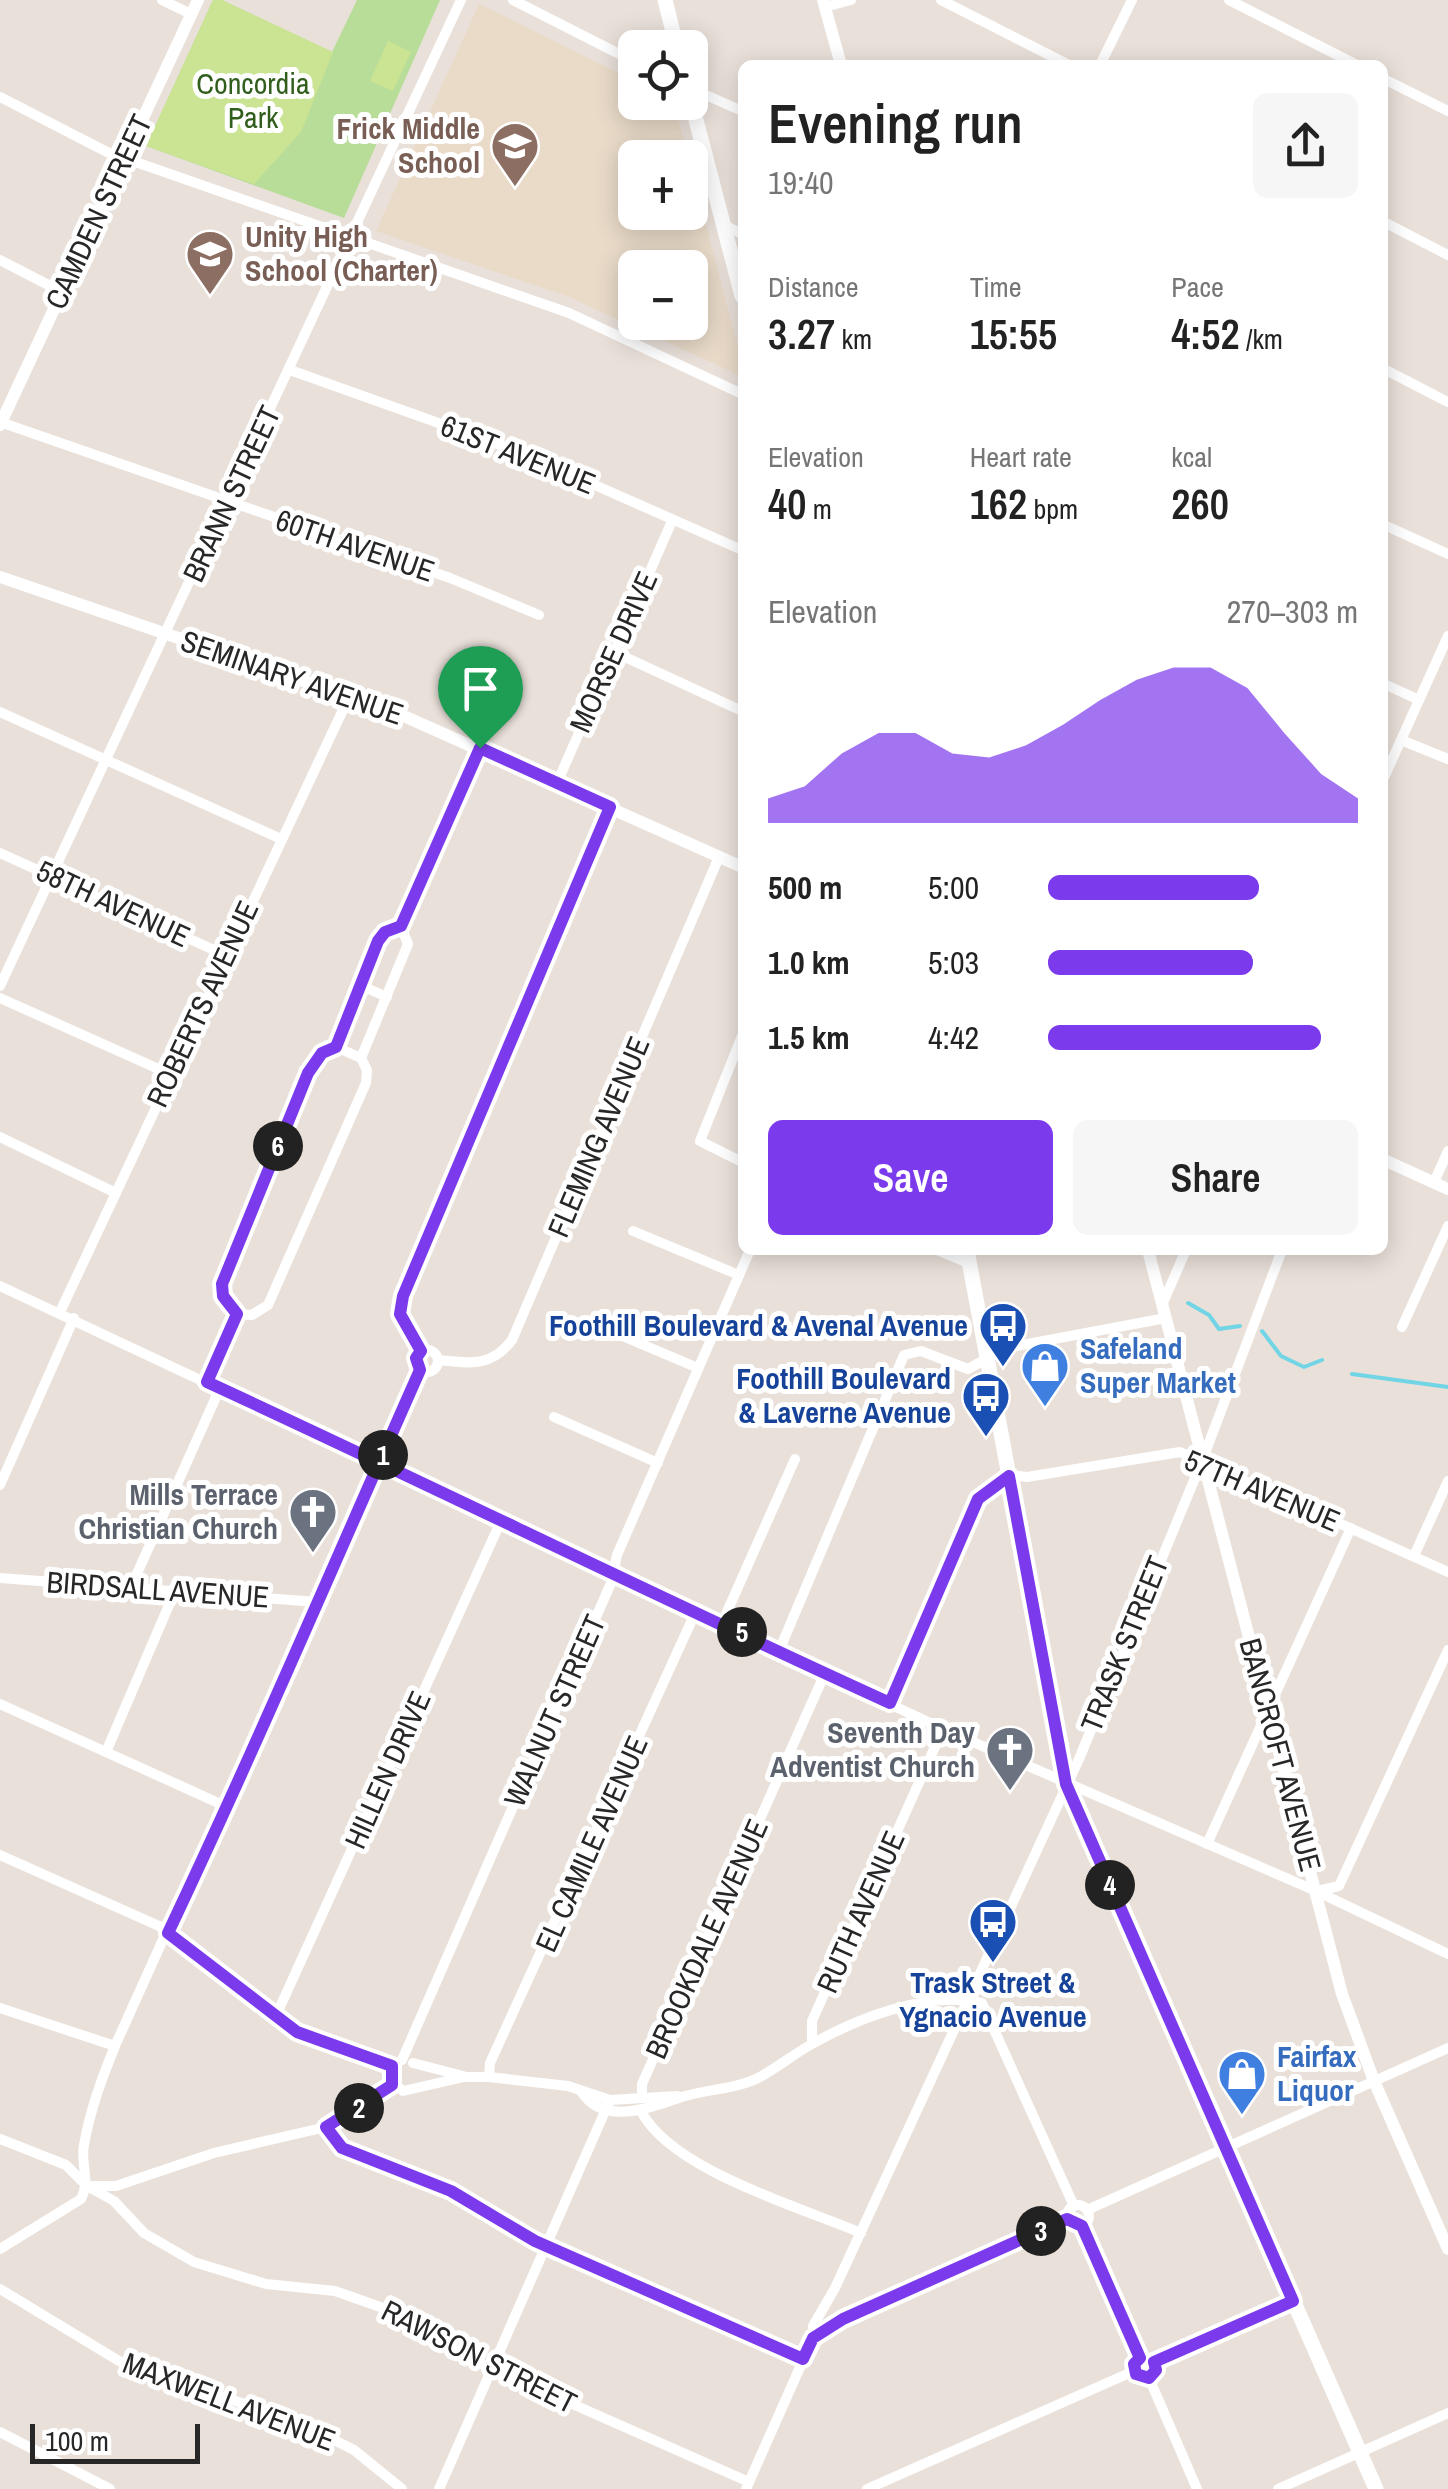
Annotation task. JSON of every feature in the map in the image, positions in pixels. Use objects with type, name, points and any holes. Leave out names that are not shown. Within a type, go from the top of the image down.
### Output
[{"type":"main road","points":[[666,0],[673,30]]},
{"type":"main road","points":[[696,120],[738,280]]},
{"type":"main road","points":[[968,1256],[1066,1784],[1376,2489]]},
{"type":"street","points":[[162,0],[190,14]]},
{"type":"street","name":"CAMDEN STREET","points":[[0,423],[198,0]]},
{"type":"street","name":"BRANN STREET","points":[[0,986],[462,0]]},
{"type":"street","points":[[513,0],[618,53]]},
{"type":"street","points":[[839,60],[824,4],[852,0]]},
{"type":"street","points":[[941,0],[1059,60]]},
{"type":"street","points":[[1102,60],[1132,0]]},
{"type":"street","points":[[1229,0],[1347,60]]},
{"type":"street","points":[[1388,81],[1448,112]]},
{"type":"street","points":[[708,96],[738,108]]},
{"type":"street","points":[[0,98],[124,159],[569,313],[738,392]]},
{"type":"street","points":[[724,225],[738,232]]},
{"type":"street","points":[[1388,225],[1448,254]]},
{"type":"street","points":[[0,260],[62,292]]},
{"type":"street","name":"61ST AVENUE","points":[[290,370],[520,452],[738,548]]},
{"type":"street","points":[[1388,371],[1448,402]]},
{"type":"street","name":"60TH AVENUE","points":[[0,423],[450,578],[538,614]]},
{"type":"street","name":"MORSE DRIVE","points":[[557,783],[672,520]]},
{"type":"street","points":[[1388,527],[1448,554]]},
{"type":"street","name":"SEMINARY AVENUE","points":[[0,576],[349,697],[480,748],[738,866]]},
{"type":"street","points":[[1388,769],[1448,636]]},
{"type":"street","points":[[614,652],[738,709]]},
{"type":"street","points":[[1388,686],[1419,700]]},
{"type":"street","name":"ROBERTS AVENUE","points":[[60,1312],[279,838],[349,697]]},
{"type":"street","points":[[0,712],[279,838]]},
{"type":"street","points":[[1402,740],[1448,760]]},
{"type":"street","points":[[361,1058],[408,944],[401,926],[480,748]]},
{"type":"street","points":[[421,1351],[400,1314],[403,1296],[610,807]]},
{"type":"street","name":"58TH AVENUE","points":[[0,853],[225,955]]},
{"type":"street","name":"FLEMING AVENUE","points":[[438,1360],[479,1364],[504,1352],[512,1340],[718,856]]},
{"type":"street","points":[[336,1047],[361,1058],[367,1070],[366,1083],[268,1305],[252,1315],[237,1314],[223,1296],[222,1284],[308,1073],[322,1053],[336,1047],[378,941],[385,932],[401,926]]},
{"type":"street","points":[[362,986],[387,997]]},
{"type":"street","points":[[0,998],[172,1075]]},
{"type":"street","points":[[738,1046],[700,1141],[738,1160]]},
{"type":"street","points":[[0,1137],[116,1193]]},
{"type":"street","points":[[1434,1182],[1448,1150]]},
{"type":"street","points":[[1388,1162],[1448,1189]]},
{"type":"street","points":[[1402,1327],[1448,1226]]},
{"type":"street","points":[[633,1231],[738,1275]]},
{"type":"street","name":"WALNUT STREET","points":[[402,2063],[748,1255]]},
{"type":"street","name":"BANCROFT AVENUE","points":[[1149,1255],[1342,1994],[1374,2081],[1448,2249]]},
{"type":"street","points":[[779,1651],[904,1355],[921,1351],[968,1369],[1006,1348],[1164,1312],[1184,1255]]},
{"type":"street","name":"TRASK STREET","points":[[747,2486],[813,2338],[813,2326],[828,2304],[1066,1784],[1202,1460],[1280,1255]]},
{"type":"street","points":[[0,1286],[615,1571],[943,1729],[1448,1954]]},
{"type":"street","points":[[207,1382],[237,1314]]},
{"type":"street","points":[[0,1486],[74,1318]]},
{"type":"street","points":[[594,1324],[698,1368]]},
{"type":"street","points":[[420,1370],[434,1370],[438,1360],[432,1351],[421,1351]]},
{"type":"street","points":[[0,2249],[80,2199],[87,2186],[82,2150],[96,2095],[420,1370],[416,1358],[421,1351]]},
{"type":"street","points":[[132,1587],[220,1388]]},
{"type":"street","points":[[554,1418],[658,1462]]},
{"type":"street","name":"57TH AVENUE","points":[[1009,1476],[1027,1477],[1180,1452],[1448,1572]]},
{"type":"street","points":[[722,1623],[795,1459]]},
{"type":"street","points":[[890,1703],[978,1499],[1009,1476]]},
{"type":"street","points":[[1414,1556],[1448,1482]]},
{"type":"street","name":"HILLEN DRIVE","points":[[274,2018],[501,1521]]},
{"type":"street","points":[[1206,1844],[1269,1715],[1278,1684],[1351,1528]]},
{"type":"street","name":"BIRDSALL AVENUE","points":[[0,1578],[317,1602]]},
{"type":"street","points":[[106,1752],[175,1591]]},
{"type":"street","name":"EL CAMILE AVENUE","points":[[489,2077],[488,2066],[500,2049],[696,1610]]},
{"type":"street","points":[[1316,1892],[1339,1886],[1448,1650]]},
{"type":"street","name":"BROOKDALE AVENUE","points":[[643,2104],[642,2084],[825,1673]]},
{"type":"street","points":[[0,1704],[225,1806]]},
{"type":"street","name":"RUTH AVENUE","points":[[812,2043],[812,2020],[943,1729]]},
{"type":"street","points":[[0,1855],[168,1933],[274,2018],[316,2042],[464,2077]]},
{"type":"street","points":[[392,2085],[403,2091],[464,2077],[489,2077],[548,2082],[581,2092],[591,2090],[609,2106],[643,2104],[757,2078],[812,2043],[892,2011],[966,1999],[982,2003],[1074,2206],[1087,2210],[1448,2048]]},
{"type":"street","points":[[0,2008],[116,2046]]},
{"type":"street","points":[[87,2186],[116,2186],[214,2152],[326,2127],[392,2085],[402,2063]]},
{"type":"street","points":[[402,2063],[419,2077],[414,2087]]},
{"type":"street","points":[[643,2104],[654,2129],[691,2162],[861,2233]]},
{"type":"street","points":[[439,2489],[609,2106]]},
{"type":"street","points":[[326,2127],[342,2148],[451,2191],[547,2246],[803,2359]]},
{"type":"street","name":"RAWSON STREET","points":[[0,2138],[66,2166],[87,2186],[114,2201],[144,2233],[194,2262],[266,2284],[306,2286],[364,2300],[400,2314],[459,2354],[747,2486]]},
{"type":"street","points":[[813,2338],[843,2319],[1067,2219],[1074,2206]]},
{"type":"street","points":[[868,2489],[1134,2371],[1140,2358],[1082,2226],[1087,2210]]},
{"type":"street","points":[[1067,2219],[1082,2226]]},
{"type":"street","name":"MAXWELL AVENUE","points":[[0,2290],[118,2361],[300,2423],[354,2450],[402,2489]]},
{"type":"street","points":[[1140,2358],[1154,2362],[1293,2301]]},
{"type":"street","points":[[828,2304],[843,2319]]},
{"type":"street","points":[[1149,2378],[1156,2370],[1154,2362]]},
{"type":"street","points":[[1134,2371],[1149,2378],[1197,2489]]},
{"type":"street","points":[[1278,2489],[1448,2413]]},
{"type":"street","points":[[0,2432],[110,2489]]},
{"type":"shaded area","name":"Frick Middle School","points":[[479,4],[618,73],[618,120],[678,120],[684,140],[618,140],[618,230],[707,230],[738,349],[738,375],[663,340],[708,340],[708,250],[618,250],[618,320],[569,297],[376,231]]},
{"type":"green space","name":"Concordia Park","points":[[213,0],[222,0],[332,52],[357,0],[440,0],[344,218],[146,146]]},
{"type":"green space","points":[[213,0],[222,0],[333,52],[301,132],[254,184],[146,146]]},
{"type":"green space","points":[[388,41],[411,52],[393,91],[370,81]]},
{"type":"waterway","points":[[1188,1303],[1209,1315],[1219,1329],[1240,1326]]},
{"type":"waterway","points":[[1262,1331],[1281,1356],[1304,1367],[1322,1360]]},
{"type":"waterway","points":[[1352,1374],[1448,1387]]},
{"type":"place","name":"Frick Middle School","points":[[515,188]]},
{"type":"place","name":"Unity High School (Charter)","points":[[210,296]]},
{"type":"place","name":"Foothill Boulevard & Avenal Avenue","points":[[1003,1368]]},
{"type":"place","name":"Safeland Super Market","points":[[1045,1408]]},
{"type":"place","name":"Foothill Boulevard & Laverne Avenue","points":[[986,1438]]},
{"type":"place","name":"Mills Terrace Christian Church","points":[[313,1554]]},
{"type":"place","name":"Seventh Day Adventist Church","points":[[1010,1792]]},
{"type":"place","name":"Trask Street & Ygnacio Avenue","points":[[993,1964]]},
{"type":"place","name":"Fairfax Liquor","points":[[1242,2116]]},
{"type":"route","points":[[480,748],[401,926],[392,927],[378,941],[336,1047],[322,1053],[308,1073],[222,1284],[228,1306],[237,1314],[207,1382],[378,1464],[501,1521],[615,1571],[890,1703],[978,1499],[1009,1476],[1066,1784],[1293,2301],[1154,2362],[1156,2370],[1149,2378],[1141,2378],[1134,2371],[1140,2358],[1082,2226],[1067,2219],[843,2319],[813,2338],[803,2359],[535,2241],[451,2191],[342,2148],[332,2140],[326,2127],[382,2095],[392,2085],[392,2066],[316,2042],[297,2032],[246,1997],[168,1933],[177,1914],[225,1806],[378,1464],[420,1370],[416,1358],[421,1351],[400,1314],[403,1296],[610,807],[480,748]]}]
